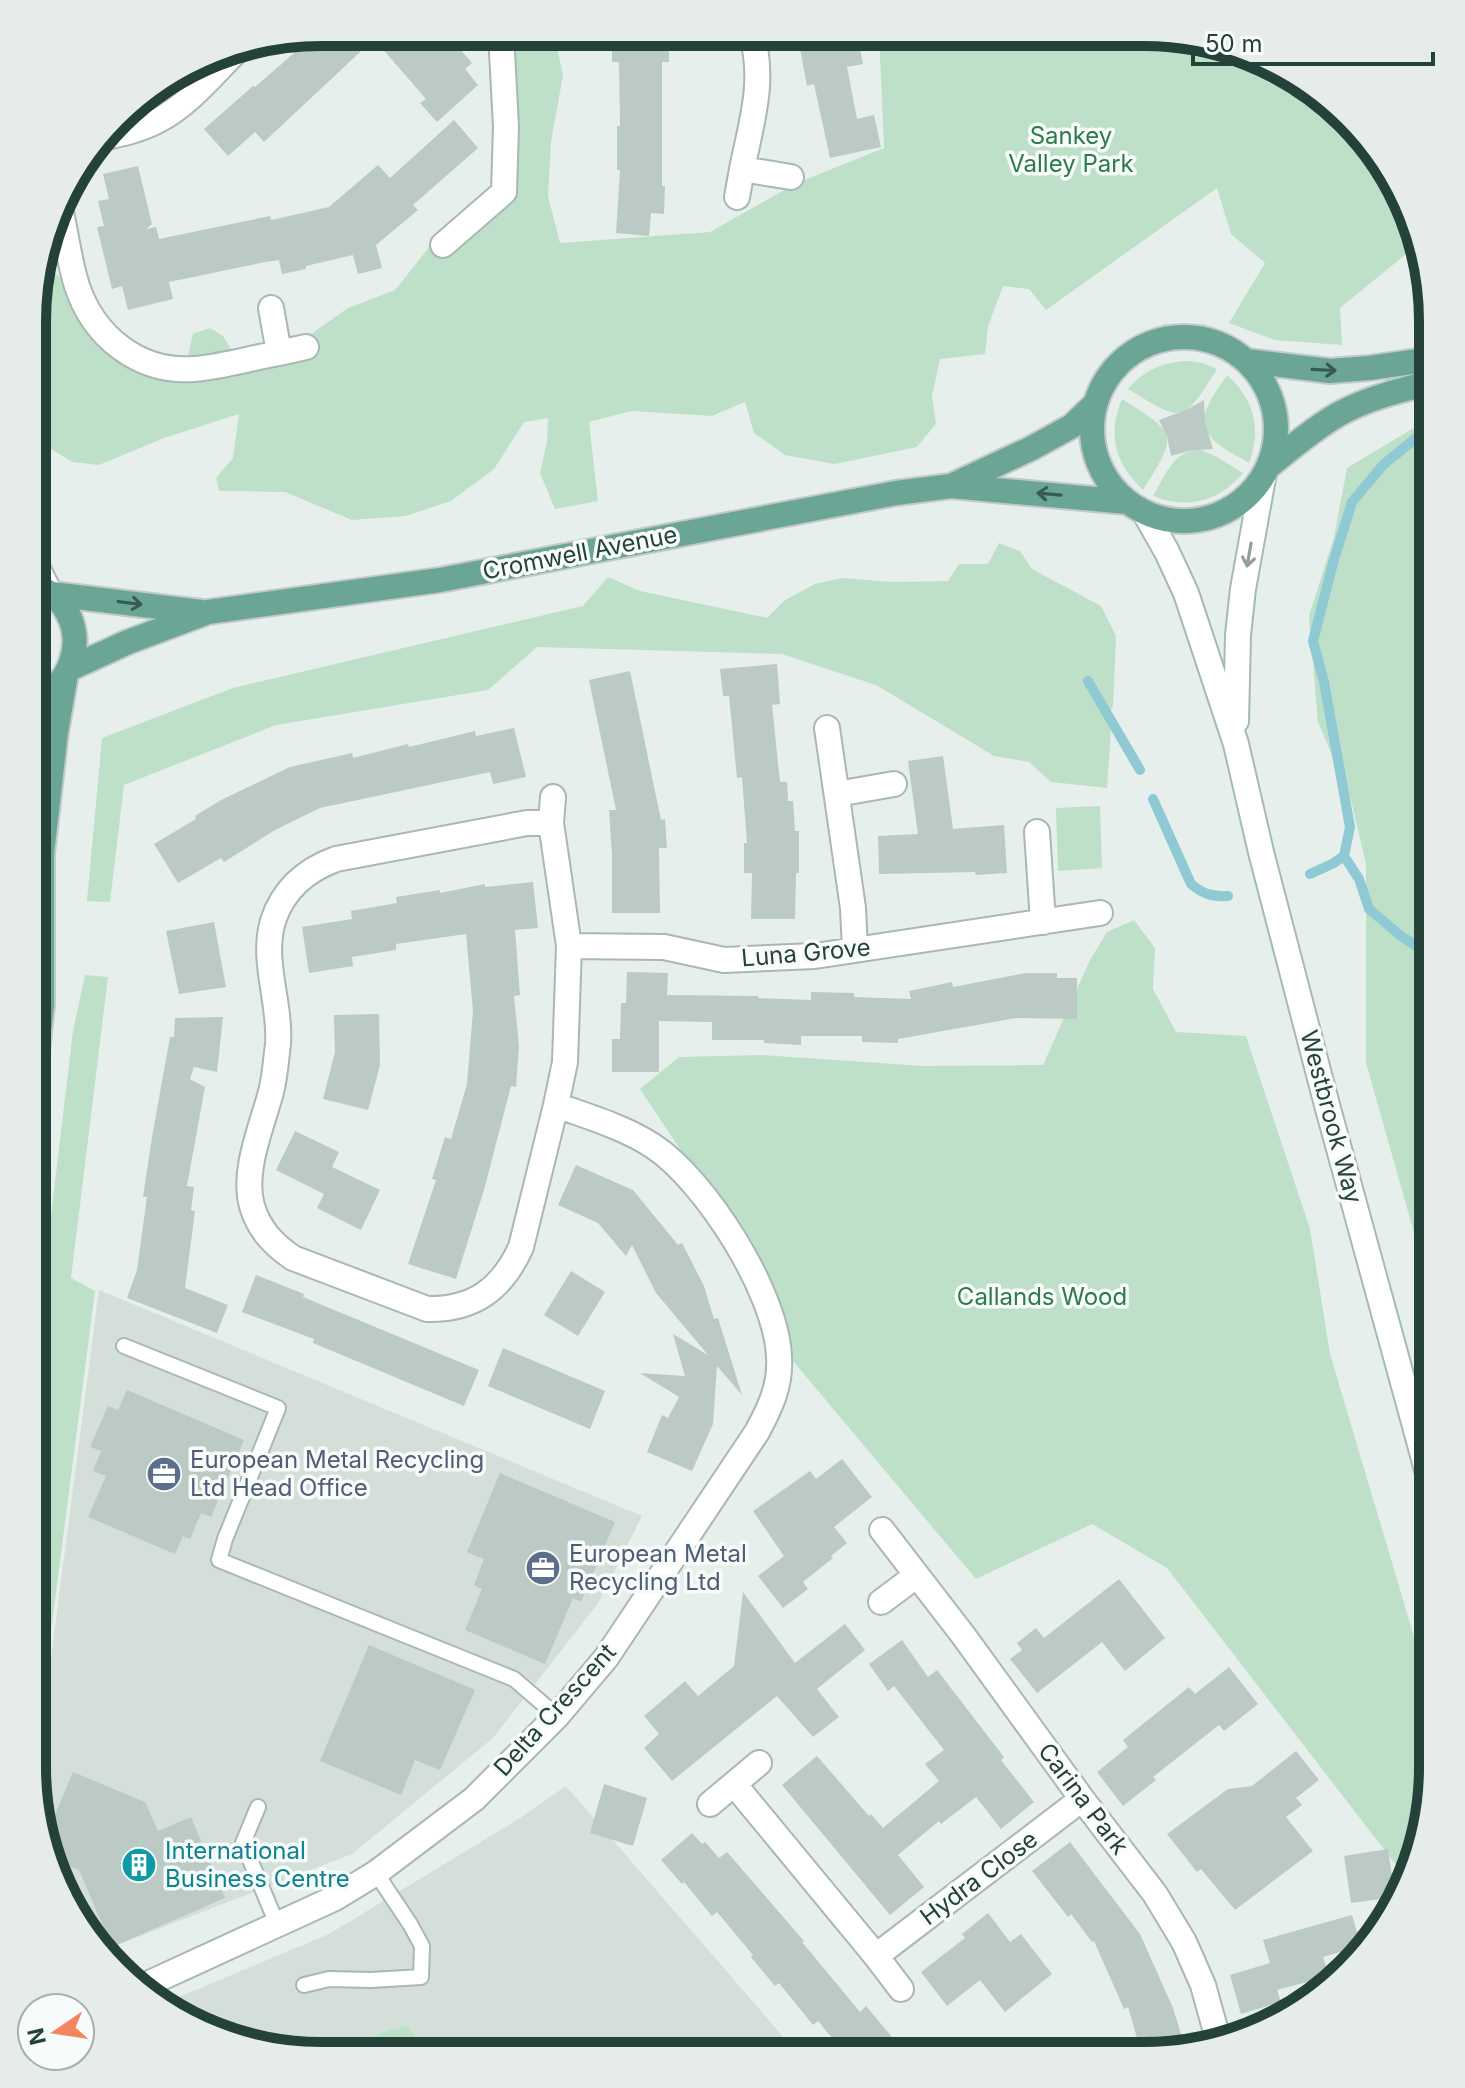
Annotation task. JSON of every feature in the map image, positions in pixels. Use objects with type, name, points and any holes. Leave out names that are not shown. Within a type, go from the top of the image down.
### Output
[{"type":"main road","points":[[1266,472],[1276,439],[1275,410],[1265,383],[1247,361],[1223,344],[1197,337],[1171,337],[1146,345],[1123,359],[1106,379],[1095,404],[1092,431],[1096,458],[1108,482],[1136,507],[1170,521],[1197,521],[1223,513],[1246,498],[1266,472],[1306,435],[1340,413],[1381,396],[1419,386]]},
{"type":"main road","points":[[1247,361],[1330,371],[1419,361]]},
{"type":"main road","name":"Cromwell Avenue","points":[[951,486],[1072,426],[1095,404]]},
{"type":"main road","name":"Cromwell Avenue","points":[[46,692],[68,672],[128,642],[208,612],[440,580],[896,493],[951,486],[1136,507]]},
{"type":"main road","name":"Cromwell Avenue","points":[[46,590],[208,612]]},
{"type":"main road","points":[[46,591],[66,609],[74,628],[75,649],[56,732],[46,818]]},
{"type":"street","points":[[737,197],[759,86],[754,46]]},
{"type":"street","points":[[443,245],[504,192],[506,127],[502,47]]},
{"type":"street","points":[[120,134],[156,121],[179,107],[222,65]]},
{"type":"street","points":[[742,169],[791,177]]},
{"type":"street","points":[[64,225],[85,307],[95,324],[127,354],[170,369],[195,369],[306,347]]},
{"type":"street","points":[[271,308],[279,353]]},
{"type":"street","name":"Westbrook Way","points":[[1236,744],[1238,635],[1243,589],[1266,472]]},
{"type":"street","name":"Westbrook Way","points":[[1136,507],[1167,552],[1186,593],[1236,744],[1327,1105],[1418,1438]]},
{"type":"street","points":[[827,728],[853,908],[855,950]]},
{"type":"street","points":[[837,794],[894,784]]},
{"type":"street","points":[[551,823],[527,823],[336,859],[306,874],[291,888],[280,905],[269,944],[278,1041],[272,1090],[257,1137],[249,1182],[252,1205],[261,1227],[275,1245],[293,1258],[427,1309],[447,1309],[467,1304],[501,1282],[512,1267],[521,1247],[565,1062],[569,946],[551,823],[553,797]]},
{"type":"street","points":[[1037,832],[1043,922]]},
{"type":"street","name":"Luna Grove","points":[[569,946],[664,947],[724,960],[815,956],[1100,913]]},
{"type":"street","name":"Delta Crescent","points":[[150,1982],[335,1898],[376,1873],[474,1799],[557,1716],[606,1658],[757,1432],[771,1405],[778,1383],[776,1330],[749,1266],[717,1211],[685,1173],[651,1144],[556,1105]]},
{"type":"street","name":"Carina Park","points":[[882,1530],[1155,1894],[1184,1942],[1203,1985],[1216,2033]]},
{"type":"street","points":[[881,1602],[916,1576]]},
{"type":"street","points":[[710,1804],[759,1763]]},
{"type":"street","points":[[734,1784],[901,1989]]},
{"type":"street","name":"Hydra Close","points":[[876,1956],[1082,1799]]},
{"type":"lane","points":[[124,1346],[278,1408],[219,1560],[514,1679],[557,1716]]},
{"type":"lane","points":[[258,1807],[243,1843],[277,1924]]},
{"type":"lane","points":[[304,1985],[329,1979],[421,1977],[422,1946],[376,1873]]},
{"type":"shaded area","points":[[99,1290],[642,1516],[599,1602],[493,1738],[352,1854],[113,1947],[74,1889],[51,1821],[46,1767],[46,1696]]},
{"type":"shaded area","points":[[566,1786],[788,2042],[421,2042],[408,2025],[377,2034],[368,2042],[285,2040],[250,2033],[216,2021],[178,2002],[179,1997],[329,1934],[517,1820]]},
{"type":"green space","name":"Sankey Valley Park","points":[[880,46],[1144,46],[1180,48],[1215,55],[1282,83],[1312,103],[1339,126],[1373,168],[1391,199],[1410,251],[1340,308],[1342,345],[1275,340],[1229,323],[1265,263],[1231,234],[1217,188],[1046,310],[1029,289],[1003,286],[988,326],[985,354],[940,359],[932,396],[936,424],[917,447],[835,464],[785,455],[754,433],[745,402],[712,416],[631,411],[589,422],[598,501],[555,509],[540,473],[547,442],[548,418],[524,422],[494,469],[451,501],[406,516],[352,520],[285,492],[219,491],[216,478],[233,458],[239,414],[164,438],[99,465],[72,462],[48,447],[46,321],[51,270],[72,287],[120,338],[152,350],[158,376],[170,375],[188,355],[193,334],[210,328],[223,336],[233,353],[304,339],[348,308],[395,290],[447,225],[475,234],[504,201],[506,47],[557,47],[563,75],[551,142],[548,196],[560,243],[710,232],[797,183],[884,148]]},
{"type":"green space","points":[[1188,361],[1217,369],[1196,400],[1180,412],[1160,408],[1128,389],[1155,368]]},
{"type":"green space","points":[[1227,375],[1244,394],[1253,415],[1255,438],[1249,463],[1223,448],[1205,427],[1207,408]]},
{"type":"green space","points":[[1122,399],[1154,420],[1167,437],[1167,446],[1143,490],[1126,470],[1116,448],[1115,425]]},
{"type":"green space","points":[[1419,425],[1418,1248],[1366,1063],[1366,864],[1351,800],[1318,722],[1309,616],[1334,537],[1347,468]]},
{"type":"green space","points":[[1199,449],[1243,473],[1224,490],[1202,500],[1178,502],[1153,496],[1176,459]]},
{"type":"green space","points":[[999,543],[1020,551],[1032,569],[1101,606],[1116,636],[1113,707],[1104,718],[1111,730],[1107,788],[1051,782],[1029,762],[994,756],[876,685],[782,654],[537,647],[488,690],[276,725],[124,785],[110,902],[87,901],[102,738],[233,688],[583,606],[608,577],[640,591],[767,618],[785,600],[815,584],[842,578],[892,582],[948,581],[959,564],[988,564]]},
{"type":"green space","points":[[46,622],[50,632],[50,649],[46,658]]},
{"type":"green space","points":[[1100,806],[1102,868],[1058,871],[1056,808]]},
{"type":"green space","name":"Callands Wood","points":[[1134,920],[1155,948],[1153,989],[1176,1032],[1246,1036],[1310,1229],[1330,1354],[1418,1650],[1418,1785],[1414,1821],[1399,1869],[1167,1568],[1092,1524],[976,1579],[761,1323],[716,1203],[640,1089],[679,1057],[762,1055],[924,1066],[1043,1065],[1090,960],[1107,932]]},
{"type":"green space","points":[[85,975],[108,977],[71,1278],[95,1291],[46,1670],[46,1258],[73,1031]]},
{"type":"green space","points":[[408,2025],[421,2042],[368,2042],[377,2034]]},
{"type":"building","points":[[800,46],[859,46],[863,64],[847,67],[857,119],[874,115],[881,147],[830,158],[814,84],[807,86]]},
{"type":"building","points":[[301,47],[366,47],[264,142],[255,132],[228,156],[204,129]]},
{"type":"building","points":[[381,47],[458,47],[472,63],[465,69],[478,85],[437,122],[420,103],[426,99]]},
{"type":"building","points":[[612,47],[669,47],[669,62],[662,62],[664,214],[651,213],[649,236],[616,233],[620,170],[617,170],[619,62],[612,62]]},
{"type":"building","points":[[454,120],[478,148],[413,205],[418,210],[376,245],[382,268],[358,274],[353,255],[282,274],[279,260],[265,262],[169,282],[173,299],[128,310],[122,286],[112,289],[97,227],[104,226],[98,201],[109,199],[103,174],[138,166],[152,224],[146,229],[156,227],[159,239],[329,207],[378,165],[390,178]]},
{"type":"building","points":[[1204,400],[1205,423],[1213,449],[1192,450],[1171,456],[1159,420]]},
{"type":"building","points":[[777,664],[780,704],[772,705],[780,782],[787,782],[788,801],[793,801],[795,831],[799,831],[795,919],[751,919],[752,873],[744,873],[744,843],[747,843],[742,777],[737,778],[729,696],[723,696],[720,669]]},
{"type":"building","points":[[630,671],[661,820],[665,819],[667,848],[659,848],[660,913],[612,913],[609,810],[616,810],[589,680]]},
{"type":"building","points":[[514,728],[526,777],[493,784],[490,772],[320,808],[275,830],[224,862],[221,858],[178,883],[154,844],[221,800],[290,767],[352,753],[353,758],[475,731],[476,736]]},
{"type":"building","points":[[943,756],[953,829],[1004,825],[1007,873],[879,874],[878,836],[918,834],[908,761]]},
{"type":"building","points":[[533,882],[538,928],[515,930],[520,995],[514,996],[519,1046],[516,1087],[511,1086],[484,1190],[456,1279],[408,1264],[436,1180],[432,1179],[445,1137],[451,1139],[467,1084],[473,1011],[466,934],[396,944],[396,950],[352,957],[353,966],[309,973],[302,927],[352,919],[351,911],[397,903],[396,897],[440,890],[440,893],[485,884],[485,887]]},
{"type":"building","points":[[214,922],[226,987],[179,994],[166,931]]},
{"type":"building","points":[[627,972],[668,973],[667,995],[811,1000],[811,992],[911,999],[909,991],[952,982],[953,987],[1026,973],[1057,973],[1057,978],[1077,978],[1077,1019],[1016,1018],[898,1039],[898,1043],[862,1042],[862,1036],[801,1036],[801,1045],[764,1043],[764,1040],[712,1040],[712,1022],[659,1021],[659,1072],[612,1072],[612,1039],[620,1039],[621,1003],[626,1003]]},
{"type":"building","points":[[379,1014],[380,1065],[368,1110],[323,1099],[335,1052],[334,1015]]},
{"type":"building","points":[[223,1017],[217,1072],[194,1067],[190,1079],[205,1087],[187,1186],[194,1187],[191,1210],[195,1211],[185,1288],[228,1305],[217,1333],[127,1298],[137,1270],[152,1137],[170,1037],[174,1037],[175,1018]]},
{"type":"building","points":[[295,1131],[339,1152],[332,1167],[380,1190],[361,1230],[317,1208],[324,1194],[276,1170]]},
{"type":"building","points":[[576,1165],[633,1190],[678,1245],[682,1243],[704,1286],[714,1319],[718,1318],[742,1395],[717,1366],[713,1424],[692,1471],[647,1452],[662,1415],[668,1418],[679,1397],[640,1373],[685,1376],[673,1334],[708,1355],[656,1293],[632,1245],[626,1256],[598,1223],[558,1205]]},
{"type":"building","points":[[571,1271],[605,1292],[578,1336],[544,1315]]},
{"type":"building","points":[[256,1275],[479,1370],[464,1406],[313,1343],[314,1339],[242,1312]]},
{"type":"building","points":[[503,1348],[605,1391],[590,1429],[488,1386]]},
{"type":"building","name":"European Metal Recycling Ltd Head Office","points":[[127,1390],[244,1440],[211,1517],[201,1513],[190,1539],[183,1536],[175,1554],[88,1517],[106,1476],[93,1471],[101,1451],[90,1447],[108,1406],[118,1410]]},
{"type":"building","points":[[842,1459],[872,1497],[834,1527],[847,1543],[803,1582],[808,1589],[783,1608],[758,1576],[784,1556],[753,1511],[810,1471],[816,1479]]},
{"type":"building","name":"European Metal Recycling Ltd","points":[[500,1473],[615,1522],[581,1602],[573,1598],[545,1664],[465,1630],[482,1589],[474,1585],[484,1559],[467,1552]]},
{"type":"building","points":[[1119,1579],[1165,1638],[1125,1671],[1102,1642],[1037,1693],[1010,1659],[1022,1650],[1017,1643],[1036,1628],[1044,1638]]},
{"type":"building","points":[[743,1592],[795,1663],[845,1624],[865,1650],[817,1689],[839,1717],[813,1737],[777,1696],[672,1781],[644,1748],[659,1734],[644,1716],[685,1681],[698,1696],[734,1666]]},
{"type":"building","points":[[902,1640],[928,1677],[937,1670],[1004,1757],[1001,1760],[1034,1802],[1001,1829],[976,1797],[941,1824],[939,1821],[898,1855],[924,1887],[890,1915],[782,1785],[817,1756],[883,1828],[939,1781],[925,1764],[944,1750],[894,1686],[888,1691],[869,1664]]},
{"type":"building","points":[[369,1645],[475,1690],[440,1770],[415,1760],[401,1795],[320,1761]]},
{"type":"building","points":[[1229,1667],[1258,1704],[1224,1731],[1219,1725],[1153,1777],[1156,1780],[1123,1806],[1097,1772],[1128,1747],[1123,1740],[1189,1687],[1195,1694]]},
{"type":"building","points":[[1296,1751],[1319,1780],[1296,1798],[1302,1805],[1286,1817],[1313,1851],[1235,1910],[1201,1869],[1197,1872],[1167,1834],[1228,1789],[1252,1786]]},
{"type":"building","name":"International Business Centre","points":[[73,1772],[145,1802],[158,1831],[191,1817],[225,1898],[113,1947],[79,1870],[64,1864],[52,1823]]},
{"type":"building","points":[[604,1784],[647,1798],[633,1846],[590,1833]]},
{"type":"building","points":[[692,1833],[719,1858],[727,1852],[860,2012],[866,2006],[896,2042],[835,2042],[818,2021],[813,2025],[779,1983],[775,1986],[717,1912],[712,1916],[661,1860]]},
{"type":"building","points":[[1070,1842],[1140,1934],[1173,2008],[1183,2039],[1139,2042],[1128,2007],[1124,2009],[1094,1941],[1071,1914],[1068,1917],[1032,1871]]},
{"type":"building","points":[[1388,1849],[1393,1884],[1386,1898],[1351,1903],[1344,1856]]},
{"type":"building","points":[[988,1913],[1010,1942],[1021,1934],[1052,1974],[1005,2012],[980,1980],[947,2006],[921,1972],[965,1938],[962,1934]]},
{"type":"building","points":[[1352,1915],[1359,1938],[1350,1949],[1323,1957],[1328,1971],[1319,1979],[1277,1990],[1281,2002],[1241,2014],[1230,1975],[1270,1963],[1263,1940]]},
{"type":"waterway","points":[[1419,437],[1384,464],[1352,502],[1313,641],[1324,682],[1350,827],[1344,856],[1359,879],[1369,909],[1419,948]]},
{"type":"waterway","points":[[1088,681],[1140,770]]},
{"type":"waterway","points":[[1153,799],[1191,884],[1208,894],[1228,896]]},
{"type":"waterway","points":[[1310,874],[1344,856]]},
{"type":"place","name":"European Metal Recycling Ltd Head Office","points":[[164,1474]]},
{"type":"place","name":"European Metal Recycling Ltd","points":[[543,1568]]},
{"type":"place","name":"International Business Centre","points":[[139,1865]]}]
